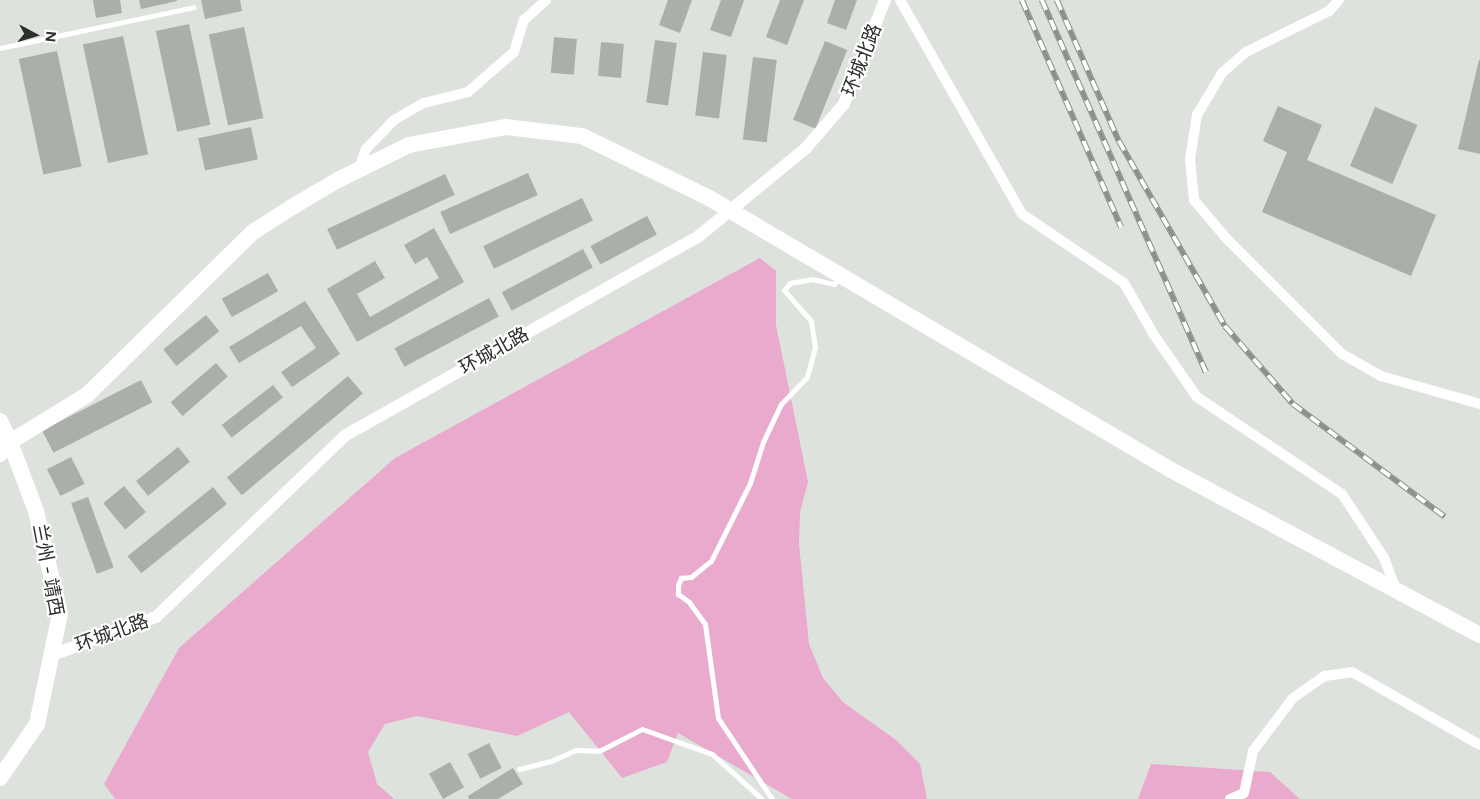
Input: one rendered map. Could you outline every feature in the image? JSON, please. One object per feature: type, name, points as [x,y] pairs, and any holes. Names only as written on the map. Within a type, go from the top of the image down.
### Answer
[{"type":"main road","points":[[3,447],[87,394],[253,232],[359,169],[418,143],[506,127],[541,129],[582,136],[708,198],[801,249],[1171,470],[1480,635]]},
{"type":"main road","name":"兰州 - 靖西","points":[[0,421],[3,447],[36,511],[60,614],[37,724],[0,778]]},
{"type":"street","points":[[359,169],[366,148],[394,120],[424,103],[468,92],[514,52],[524,20],[546,0]]},
{"type":"street","name":"环城北路","points":[[52,655],[156,617],[346,435],[699,236],[806,148],[844,104],[885,0]]},
{"type":"street","points":[[900,0],[1022,214],[1124,283],[1154,335],[1197,397],[1342,494],[1384,558],[1396,590]]},
{"type":"street","points":[[1340,0],[1329,11],[1246,52],[1222,73],[1197,115],[1190,159],[1194,200],[1227,239],[1342,354],[1381,376],[1480,404]]},
{"type":"street","points":[[1230,799],[1244,792],[1253,751],[1293,698],[1325,676],[1352,672],[1480,745]]},
{"type":"lane","points":[[0,48],[194,7]]},
{"type":"lane","points":[[772,799],[718,718],[704,624],[689,602],[678,594],[678,585],[681,578],[691,577],[711,560],[750,483],[763,442],[782,404],[807,377],[814,347],[810,321],[784,290],[790,283],[812,279],[834,284],[843,274]]},
{"type":"lane","points":[[519,769],[551,761],[576,750],[599,751],[642,729],[712,754],[762,799]]},
{"type":"shaded area","points":[[760,258],[776,271],[776,325],[808,482],[800,512],[799,544],[809,644],[823,678],[843,702],[896,740],[920,764],[927,799],[792,799],[678,733],[667,762],[622,778],[569,712],[517,736],[417,716],[385,724],[368,752],[377,784],[394,799],[115,799],[104,784],[179,648],[395,458]]},
{"type":"shaded area","points":[[1151,764],[1270,772],[1300,799],[1138,799]]},
{"type":"building","points":[[93,0],[120,0],[122,13],[96,18]]},
{"type":"building","points":[[139,0],[177,0],[177,1],[141,9]]},
{"type":"building","points":[[201,0],[240,0],[242,11],[205,19]]},
{"type":"building","points":[[668,0],[692,0],[680,33],[659,25]]},
{"type":"building","points":[[721,0],[744,0],[731,37],[710,30]]},
{"type":"building","points":[[780,0],[804,0],[787,45],[766,37]]},
{"type":"building","points":[[835,0],[857,0],[846,30],[827,23]]},
{"type":"building","points":[[189,24],[210,125],[177,132],[156,31]]},
{"type":"building","points":[[244,27],[263,118],[228,125],[209,34]]},
{"type":"building","points":[[123,36],[148,154],[108,163],[83,45]]},
{"type":"building","points":[[554,37],[577,39],[574,75],[551,73]]},
{"type":"building","points":[[655,40],[677,43],[668,105],[646,102]]},
{"type":"building","points":[[825,41],[847,50],[815,129],[793,120]]},
{"type":"building","points":[[601,42],[624,44],[621,78],[598,76]]},
{"type":"building","points":[[57,51],[82,166],[43,175],[19,59]]},
{"type":"building","points":[[703,52],[727,55],[719,118],[695,116]]},
{"type":"building","points":[[753,57],[777,60],[767,142],[743,139]]},
{"type":"building","points":[[1480,60],[1480,154],[1458,149]]},
{"type":"building","points":[[1278,106],[1322,125],[1307,160],[1436,215],[1411,276],[1262,212],[1287,152],[1263,141]]},
{"type":"building","points":[[1375,107],[1417,125],[1392,184],[1350,166]]},
{"type":"building","points":[[251,127],[258,159],[205,171],[198,138]]},
{"type":"building","points":[[528,173],[538,195],[450,234],[440,212]]},
{"type":"building","points":[[445,174],[455,195],[337,250],[327,229]]},
{"type":"building","points":[[582,198],[593,220],[494,269],[483,246]]},
{"type":"building","points":[[647,216],[657,235],[600,265],[590,246]]},
{"type":"building","points":[[434,228],[464,282],[357,342],[327,289],[375,261],[385,278],[357,294],[370,317],[439,278],[427,257],[415,264],[404,245]]},
{"type":"building","points":[[583,249],[593,268],[512,311],[502,292]]},
{"type":"building","points":[[268,273],[278,291],[232,317],[222,299]]},
{"type":"building","points":[[489,298],[499,317],[404,367],[395,348]]},
{"type":"building","points":[[305,301],[340,354],[292,387],[281,372],[316,348],[301,326],[239,363],[229,347]]},
{"type":"building","points":[[206,315],[219,331],[176,366],[163,350]]},
{"type":"building","points":[[216,363],[228,377],[183,416],[171,402]]},
{"type":"building","points":[[348,376],[363,394],[242,495],[227,478]]},
{"type":"building","points":[[141,380],[152,402],[53,453],[42,430]]},
{"type":"building","points":[[273,385],[283,398],[232,438],[222,425]]},
{"type":"building","points":[[178,447],[190,462],[148,496],[136,481]]},
{"type":"building","points":[[71,457],[85,484],[61,496],[47,469]]},
{"type":"building","points":[[124,486],[146,512],[125,529],[103,503]]},
{"type":"building","points":[[213,487],[227,504],[141,573],[128,556]]},
{"type":"building","points":[[88,497],[114,567],[97,574],[71,503]]},
{"type":"building","points":[[489,743],[502,768],[480,779],[468,754]]},
{"type":"building","points":[[450,762],[464,787],[443,799],[429,774]]},
{"type":"building","points":[[513,768],[523,784],[498,799],[469,799],[468,796]]},
{"type":"railway","points":[[1022,0],[1121,227]]},
{"type":"railway","points":[[1042,0],[1206,372]]},
{"type":"railway","points":[[1057,0],[1119,141],[1225,326],[1293,404],[1445,517]]}]
